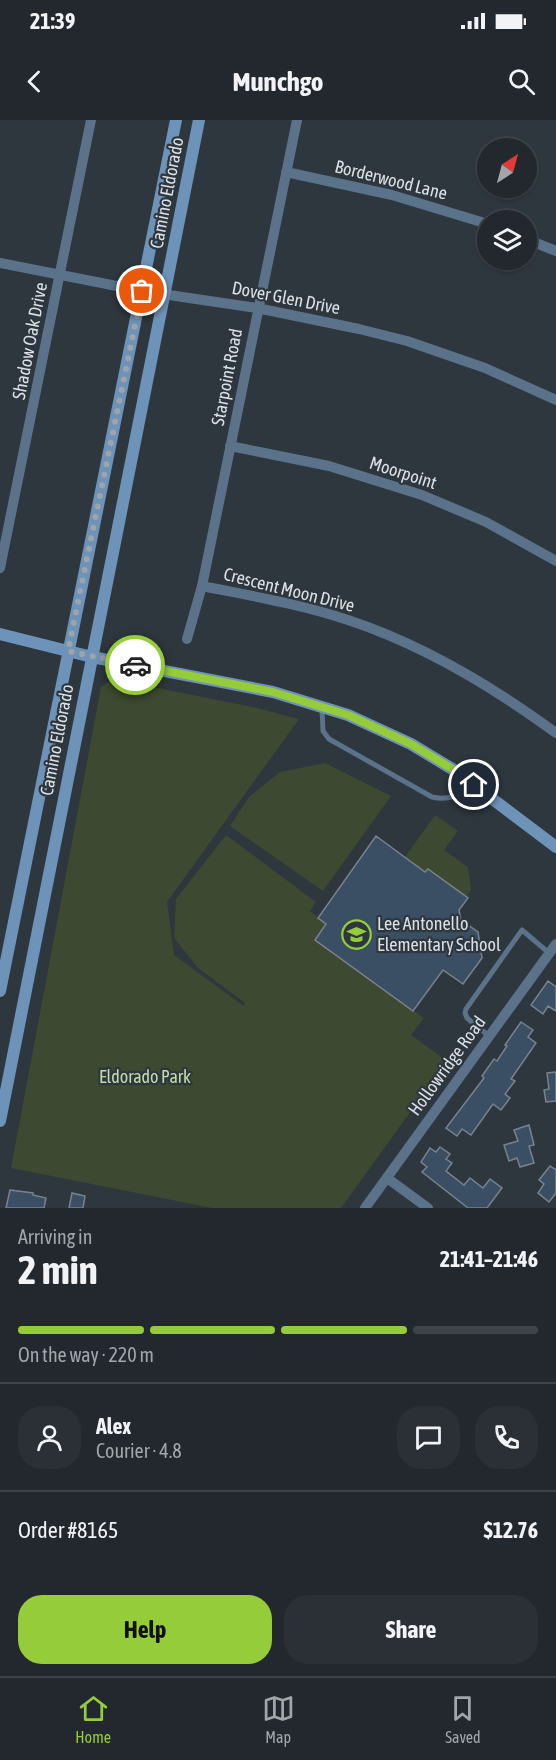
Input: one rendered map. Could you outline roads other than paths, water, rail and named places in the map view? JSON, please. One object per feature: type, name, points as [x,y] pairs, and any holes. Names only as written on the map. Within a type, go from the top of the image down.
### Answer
[{"type":"main road","name":"Camino Eldorado","points":[[0,991],[176,120]]},
{"type":"main road","name":"Camino Eldorado","points":[[0,1116],[199,120]]},
{"type":"main road","points":[[0,634],[92,657],[273,692],[348,715],[411,744],[454,770],[556,847]]},
{"type":"street","name":"Shadow Oak Drive","points":[[0,568],[91,120]]},
{"type":"street","name":"Starpoint Road","points":[[187,639],[202,586],[297,120]]},
{"type":"street","name":"Borderwood Lane","points":[[286,172],[392,195],[477,221]]},
{"type":"street","points":[[537,243],[556,251]]},
{"type":"street","name":"Dover Glen Drive","points":[[0,263],[142,291],[258,308],[359,329],[407,341],[484,368],[556,400]]},
{"type":"street","name":"Moorpoint","points":[[230,446],[328,466],[422,495],[486,522],[556,561]]},
{"type":"street","name":"Crescent Moon Drive","points":[[202,586],[294,604],[349,620],[413,645],[464,671],[556,733]]},
{"type":"street","name":"Hollowridge Road","points":[[365,1208],[489,1036],[554,952]]},
{"type":"street","points":[[387,1178],[428,1208]]},
{"type":"lane","points":[[322,707],[323,731],[329,739],[432,797],[451,798],[474,785]]},
{"type":"lane","points":[[489,1036],[467,1018],[466,1009],[522,930],[554,952]]},
{"type":"place","name":"Lee Antonello Elementary School","points":[[356,934]]},
{"type":"park label","name":"Eldorado Park","points":[[145,1077]]}]
